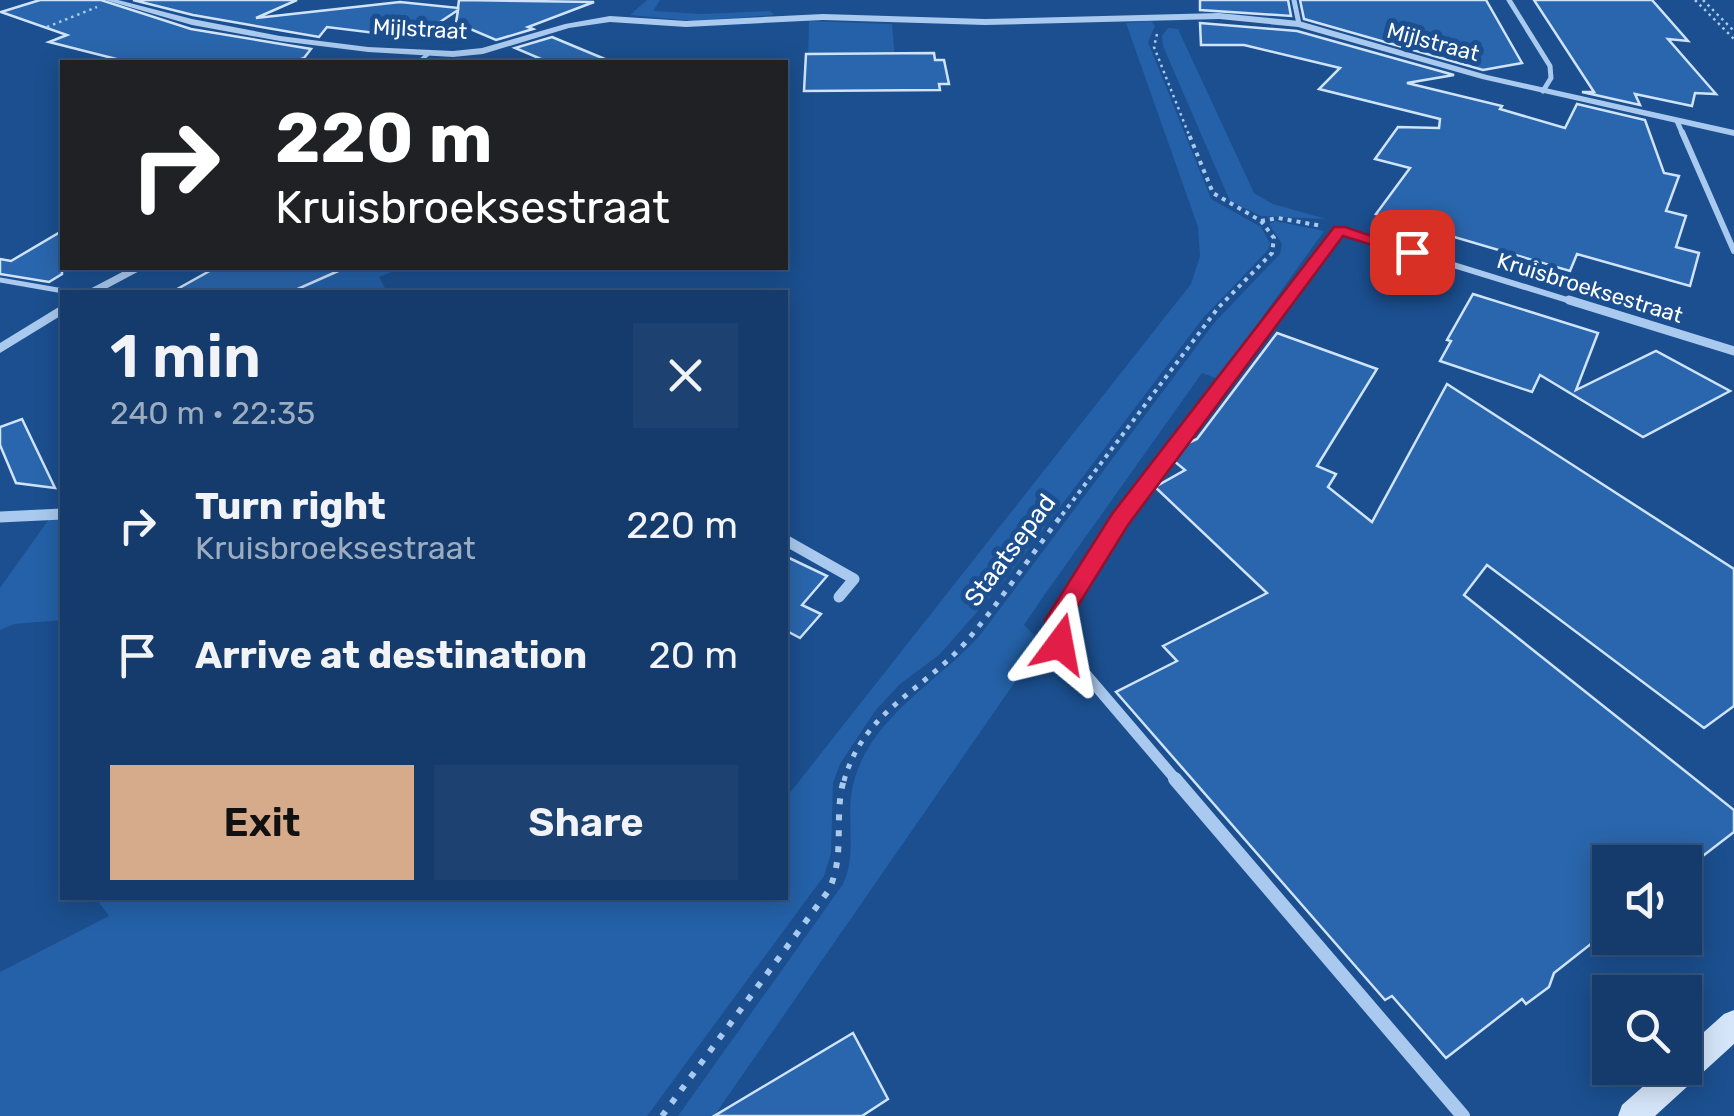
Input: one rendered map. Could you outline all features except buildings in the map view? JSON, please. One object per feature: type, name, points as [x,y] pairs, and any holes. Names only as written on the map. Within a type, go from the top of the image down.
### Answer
[{"type":"main road","points":[[1633,1116],[1734,1024]]},
{"type":"street","points":[[1294,0],[1298,24]]},
{"type":"street","points":[[1508,0],[1550,66],[1544,91]]},
{"type":"street","name":"Mijlstraat","points":[[112,1],[175,19],[243,32],[428,53],[483,51],[568,26],[610,19],[686,24],[823,17],[985,22],[1219,16],[1298,24],[1544,91],[1734,133]]},
{"type":"street","points":[[480,60],[483,51]]},
{"type":"street","points":[[1677,121],[1734,251]]},
{"type":"street","points":[[1340,230],[1120,519],[1057,620],[1060,644],[1463,1116]]},
{"type":"street","name":"Kruisbroeksestraat","points":[[1340,230],[1734,351]]},
{"type":"street","points":[[95,290],[135,270]]},
{"type":"street","points":[[0,348],[60,310]]},
{"type":"street","points":[[0,518],[60,514]]},
{"type":"street","points":[[788,542],[854,578],[838,597]]},
{"type":"lane","points":[[422,60],[428,53]]},
{"type":"lane","points":[[0,280],[60,290]]},
{"type":"path","points":[[1695,0],[1734,38]]},
{"type":"path","points":[[1703,0],[1734,31]]},
{"type":"path","points":[[48,27],[112,1]]},
{"type":"path","points":[[1152,16],[1161,27],[1154,47],[1213,193],[1262,221],[1292,220],[1340,230]]},
{"type":"path","name":"Staatsepad","points":[[662,1116],[829,890],[840,865],[838,802],[850,759],[888,707],[963,645],[1218,308],[1272,253],[1274,238],[1262,221]]},
{"type":"shaded area","points":[[647,0],[660,0],[653,11],[770,11],[774,15],[694,21],[630,15]]},
{"type":"shaded area","points":[[809,21],[892,24],[895,59],[808,60]]},
{"type":"shaded area","points":[[1151,21],[1155,26],[1148,42],[1211,199],[1261,227],[1270,243],[1268,250],[1203,318],[1001,585],[939,655],[900,684],[875,711],[840,764],[833,783],[831,853],[824,876],[647,1116],[0,1116],[0,972],[109,916],[97,900],[788,900],[788,795],[1191,284],[1200,256],[1198,227],[1126,23]]},
{"type":"shaded area","points":[[1168,28],[1178,29],[1254,193],[1273,204],[1326,219],[1261,216],[1230,201],[1163,46],[1162,36]]},
{"type":"shaded area","points":[[1275,221],[1324,231],[1218,379],[1202,373],[1045,594],[1024,625],[1042,643],[714,1116],[678,1116],[843,884],[850,860],[853,785],[874,739],[907,702],[981,634],[1215,322],[1280,254],[1282,244],[1269,224]]},
{"type":"shaded area","points":[[331,270],[397,270],[379,277],[386,290],[286,290]]},
{"type":"shaded area","points":[[60,518],[60,620],[14,624],[0,630],[0,588],[49,519]]},
{"type":"route","points":[[1060,644],[1057,620],[1120,519],[1340,230],[1412,252]]}]
